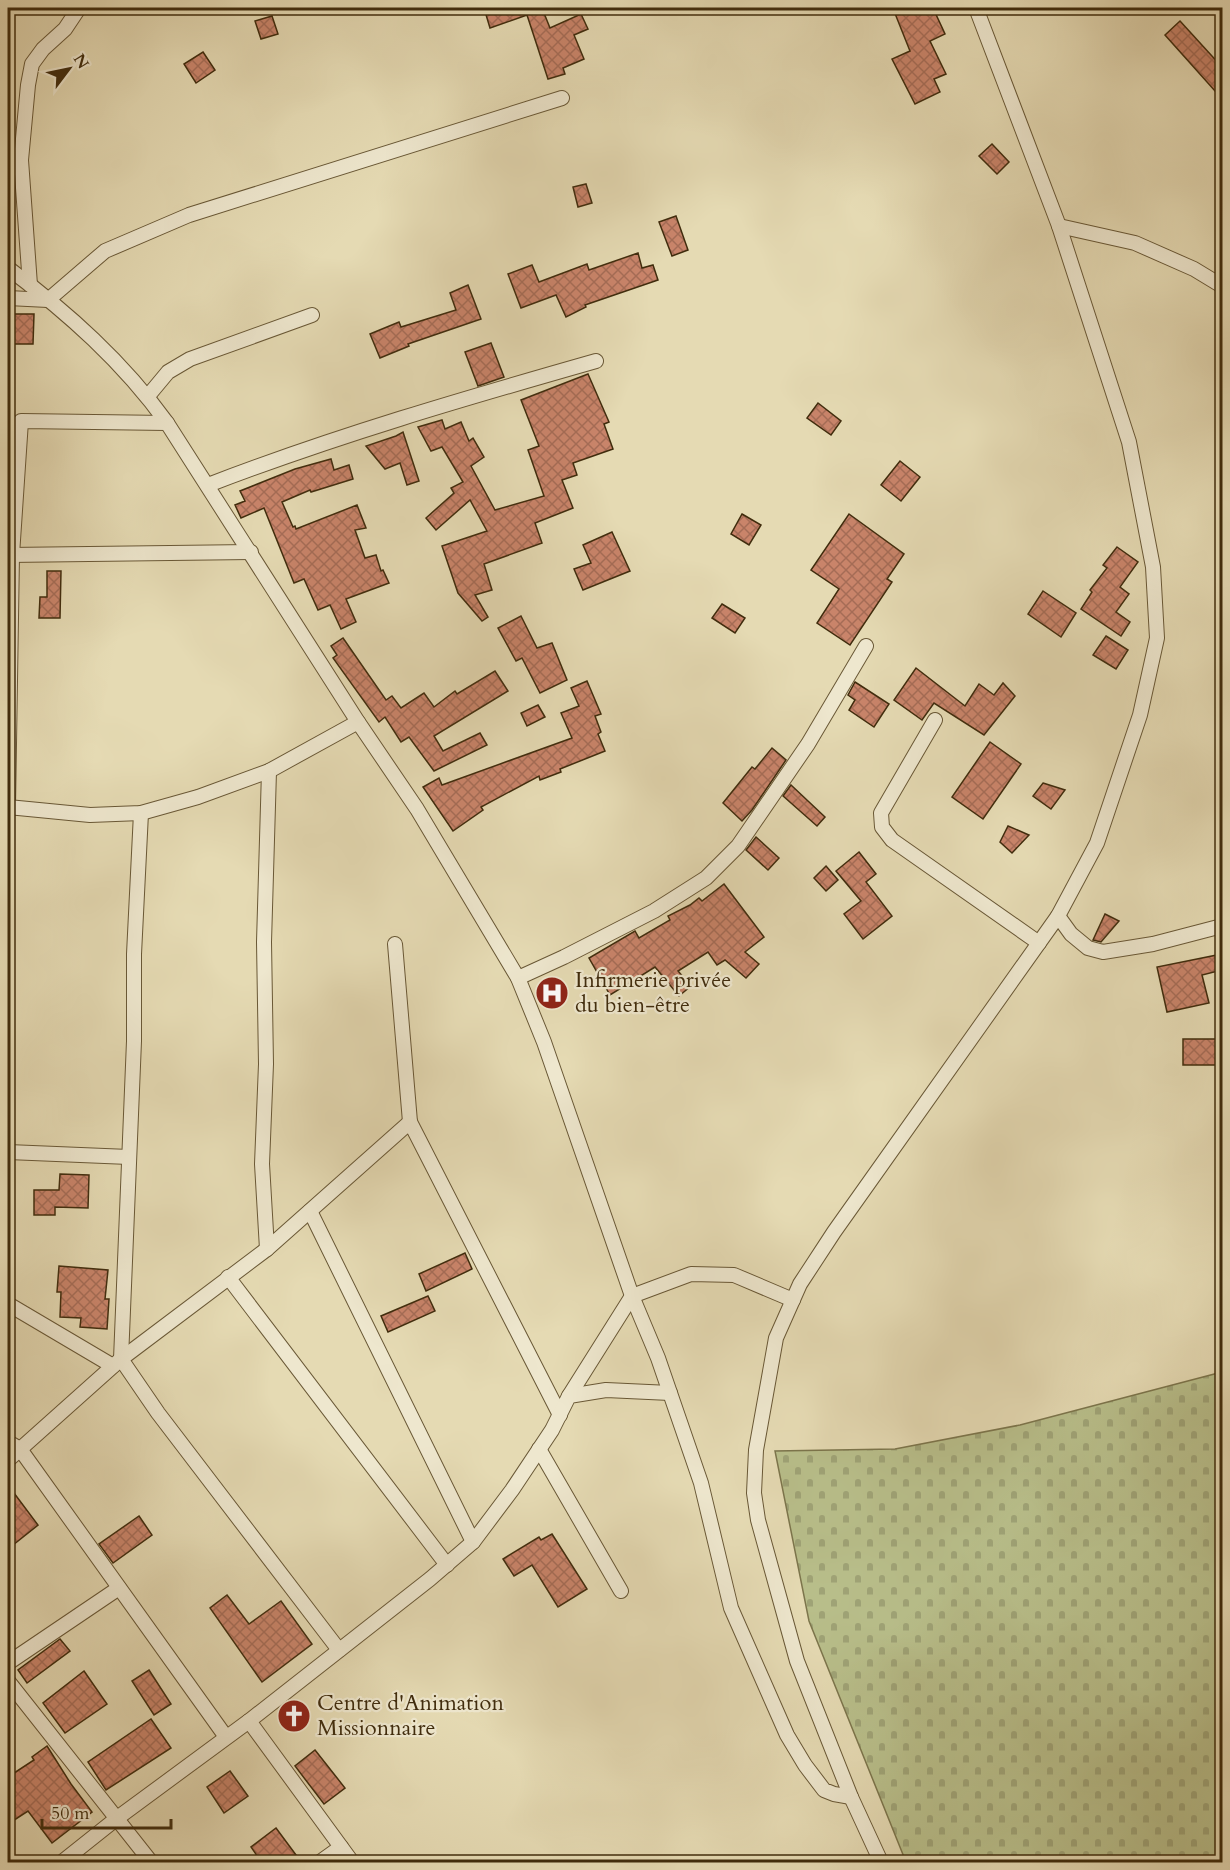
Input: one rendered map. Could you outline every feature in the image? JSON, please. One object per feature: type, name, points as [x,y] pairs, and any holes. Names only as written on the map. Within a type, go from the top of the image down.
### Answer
[{"type":"street","points":[[30,285],[21,160],[28,84],[32,64],[43,49],[65,29],[79,8]]},
{"type":"street","points":[[881,1863],[851,1797],[797,1661],[758,1520],[754,1493],[756,1450],[776,1338],[800,1284],[834,1232],[1058,916],[1101,832],[1140,715],[1157,638],[1152,567],[1130,442],[1059,226],[976,8]]},
{"type":"street","points":[[8,298],[48,300],[105,251],[189,215],[562,98]]},
{"type":"street","points":[[1059,226],[1135,243],[1194,269],[1222,286]]},
{"type":"street","points":[[8,268],[85,330],[148,396],[208,485],[358,722],[423,818],[518,978],[544,1042],[632,1296],[658,1358],[701,1483],[730,1608],[787,1735],[805,1765],[824,1790],[851,1797]]},
{"type":"street","points":[[148,396],[168,372],[190,359],[312,315]]},
{"type":"street","points":[[208,485],[274,459],[383,424],[596,361]]},
{"type":"street","points":[[167,423],[14,421],[10,555],[8,806],[90,815],[141,813],[198,797],[269,771],[358,722]]},
{"type":"street","points":[[10,555],[251,552]]},
{"type":"street","points":[[518,978],[654,911],[706,878],[738,846],[808,744],[866,646]]},
{"type":"street","points":[[936,720],[881,813],[882,827],[892,840],[1039,943]]},
{"type":"street","points":[[267,1249],[262,1164],[266,1064],[264,942],[269,771]]},
{"type":"street","points":[[117,1363],[129,1157],[134,1041],[134,954],[141,813]]},
{"type":"street","points":[[1058,916],[1071,934],[1088,948],[1103,952],[1153,944],[1222,926]]},
{"type":"street","points":[[395,944],[410,1122],[560,1414]]},
{"type":"street","points":[[8,1460],[14,1445],[267,1249],[410,1122]]},
{"type":"street","points":[[8,1152],[129,1157]]},
{"type":"street","points":[[310,1211],[473,1542]]},
{"type":"street","points":[[62,1863],[116,1819],[249,1721],[473,1542],[539,1449],[569,1396],[632,1296],[691,1274],[734,1275],[793,1300]]},
{"type":"street","points":[[228,1277],[447,1565]]},
{"type":"street","points":[[8,1304],[117,1363],[158,1413],[339,1650]]},
{"type":"street","points":[[569,1396],[606,1390],[670,1393]]},
{"type":"street","points":[[14,1445],[226,1737]]},
{"type":"street","points":[[539,1449],[621,1592]]},
{"type":"street","points":[[8,1663],[119,1588]]},
{"type":"street","points":[[8,1681],[151,1863]]},
{"type":"street","points":[[249,1721],[352,1863]]},
{"type":"street","points":[[320,1863],[341,1847]]},
{"type":"green space","points":[[1222,1372],[1222,1862],[906,1862],[809,1621],[775,1451],[895,1449],[1020,1425]]},
{"type":"building","points":[[484,8],[542,8],[550,28],[581,14],[588,29],[574,35],[584,59],[563,68],[565,74],[548,79],[527,15],[490,28]]},
{"type":"building","points":[[903,8],[933,8],[945,34],[930,41],[946,74],[934,79],[940,92],[915,104],[892,59],[910,51],[894,11]]},
{"type":"building","points":[[272,16],[278,34],[261,39],[255,21]]},
{"type":"building","points":[[1180,21],[1222,67],[1222,84],[1215,91],[1165,35]]},
{"type":"building","points":[[203,52],[215,70],[196,83],[184,64]]},
{"type":"building","points":[[992,144],[1009,162],[997,174],[979,156]]},
{"type":"building","points":[[586,184],[592,203],[578,207],[573,187]]},
{"type":"building","points":[[676,216],[688,250],[672,256],[659,222]]},
{"type":"building","points":[[638,253],[642,268],[653,265],[658,280],[585,305],[586,307],[566,317],[556,295],[521,308],[508,274],[532,265],[539,282],[587,264],[589,270]]},
{"type":"building","points":[[468,285],[481,319],[408,344],[409,346],[380,358],[370,334],[399,322],[401,327],[456,310],[450,293]]},
{"type":"building","points":[[12,314],[34,314],[33,344],[11,344]]},
{"type":"building","points":[[491,343],[504,377],[478,386],[465,352]]},
{"type":"building","points":[[588,374],[609,422],[604,424],[613,449],[573,463],[577,475],[562,480],[573,508],[535,523],[542,543],[484,564],[492,590],[475,595],[488,617],[482,621],[458,593],[442,546],[487,531],[470,500],[436,530],[426,518],[454,493],[451,488],[463,482],[442,447],[431,451],[418,427],[442,420],[445,429],[461,422],[469,441],[473,438],[484,457],[471,466],[495,510],[544,496],[528,450],[539,446],[521,400]]},
{"type":"building","points":[[818,403],[841,421],[831,435],[807,418]]},
{"type":"building","points":[[403,432],[419,481],[407,485],[400,463],[385,469],[366,446]]},
{"type":"building","points":[[331,459],[334,470],[349,465],[353,479],[311,492],[310,490],[282,502],[296,529],[357,505],[366,528],[355,530],[365,558],[376,555],[381,571],[383,570],[389,583],[346,599],[356,622],[341,629],[330,605],[318,610],[304,579],[294,583],[264,508],[241,518],[235,505],[245,501],[240,491],[295,469]]},
{"type":"building","points":[[900,461],[920,477],[901,501],[881,485]]},
{"type":"building","points":[[742,514],[761,525],[749,545],[731,534]]},
{"type":"building","points":[[849,514],[904,554],[887,579],[892,582],[850,645],[817,623],[839,589],[811,570]]},
{"type":"building","points":[[612,532],[630,571],[583,590],[574,569],[591,563],[583,545]]},
{"type":"building","points":[[1117,547],[1138,562],[1120,587],[1129,594],[1116,612],[1130,622],[1121,636],[1081,609],[1092,592],[1090,590],[1107,568],[1103,565]]},
{"type":"building","points":[[47,571],[61,571],[60,618],[39,618],[40,597],[47,597]]},
{"type":"building","points":[[1043,591],[1076,613],[1061,637],[1028,614]]},
{"type":"building","points":[[722,604],[745,618],[735,633],[712,618]]},
{"type":"building","points":[[521,616],[537,648],[552,643],[567,680],[540,693],[522,658],[516,661],[498,628]]},
{"type":"building","points":[[1106,636],[1128,650],[1116,669],[1093,655]]},
{"type":"building","points":[[343,638],[386,700],[392,696],[401,708],[424,693],[434,707],[455,691],[457,694],[495,671],[508,691],[434,736],[443,751],[480,733],[487,745],[434,771],[409,737],[401,742],[385,717],[379,722],[333,658],[337,655],[331,646]]},
{"type":"building","points":[[916,668],[965,706],[979,684],[994,695],[1003,683],[1015,696],[984,735],[934,703],[922,720],[894,700]]},
{"type":"building","points":[[587,681],[601,714],[595,716],[601,732],[598,734],[605,751],[560,769],[561,772],[540,780],[539,776],[481,807],[483,810],[453,831],[423,787],[439,778],[442,785],[572,738],[561,713],[579,706],[571,688]]},
{"type":"building","points":[[855,682],[889,704],[874,727],[849,710],[855,700],[848,695]]},
{"type":"building","points":[[538,705],[545,717],[527,726],[521,713]]},
{"type":"building","points":[[990,742],[1021,764],[983,819],[952,797]]},
{"type":"building","points":[[772,748],[786,760],[742,821],[723,803],[752,767],[755,769]]},
{"type":"building","points":[[1043,783],[1065,790],[1051,809],[1033,796]]},
{"type":"building","points":[[791,785],[825,817],[817,826],[783,796]]},
{"type":"building","points":[[1008,826],[1029,835],[1012,853],[1000,842]]},
{"type":"building","points":[[756,837],[779,858],[768,870],[746,850]]},
{"type":"building","points":[[859,852],[876,874],[866,882],[892,916],[863,939],[844,914],[861,901],[836,871]]},
{"type":"building","points":[[826,866],[838,880],[826,891],[814,878]]},
{"type":"building","points":[[724,884],[764,937],[745,952],[759,964],[746,978],[725,960],[717,965],[708,952],[678,971],[691,986],[679,996],[655,967],[610,995],[589,958],[635,931],[639,938],[670,920],[668,916],[699,898],[702,901]]},
{"type":"building","points":[[1105,914],[1119,921],[1101,942],[1093,940]]},
{"type":"building","points":[[1222,954],[1222,970],[1202,975],[1209,1003],[1167,1012],[1157,967]]},
{"type":"building","points":[[1183,1039],[1222,1039],[1222,1065],[1183,1065]]},
{"type":"building","points":[[60,1174],[89,1175],[88,1208],[55,1207],[55,1215],[34,1215],[34,1190],[59,1190]]},
{"type":"building","points":[[465,1253],[472,1269],[426,1291],[419,1274]]},
{"type":"building","points":[[59,1266],[108,1270],[105,1299],[109,1299],[107,1329],[80,1327],[81,1318],[60,1317],[61,1292],[57,1292]]},
{"type":"building","points":[[428,1296],[435,1311],[388,1332],[381,1316]]},
{"type":"building","points":[[8,1485],[38,1525],[8,1549]]},
{"type":"building","points":[[139,1516],[152,1535],[113,1563],[99,1544]]},
{"type":"building","points":[[552,1534],[587,1589],[558,1607],[532,1565],[514,1576],[503,1559],[539,1537],[541,1540]]},
{"type":"building","points":[[227,1595],[249,1624],[281,1601],[312,1644],[262,1682],[210,1608]]},
{"type":"building","points":[[60,1639],[70,1651],[27,1683],[18,1670]]},
{"type":"building","points":[[149,1670],[171,1704],[154,1715],[132,1681]]},
{"type":"building","points":[[84,1671],[107,1704],[65,1733],[43,1703]]},
{"type":"building","points":[[151,1719],[171,1748],[106,1790],[88,1762]]},
{"type":"building","points":[[47,1746],[92,1812],[52,1843],[28,1811],[8,1824],[8,1777],[34,1760],[32,1757]]},
{"type":"building","points":[[315,1750],[345,1788],[324,1804],[295,1766]]},
{"type":"building","points":[[230,1771],[248,1796],[224,1813],[207,1787]]},
{"type":"building","points":[[276,1828],[302,1863],[262,1863],[251,1847]]},
{"type":"place","name":"Infirmerie privée du bien-être","points":[[552,993]]},
{"type":"place","name":"Centre d'Animation Missionnaire","points":[[294,1716]]}]
